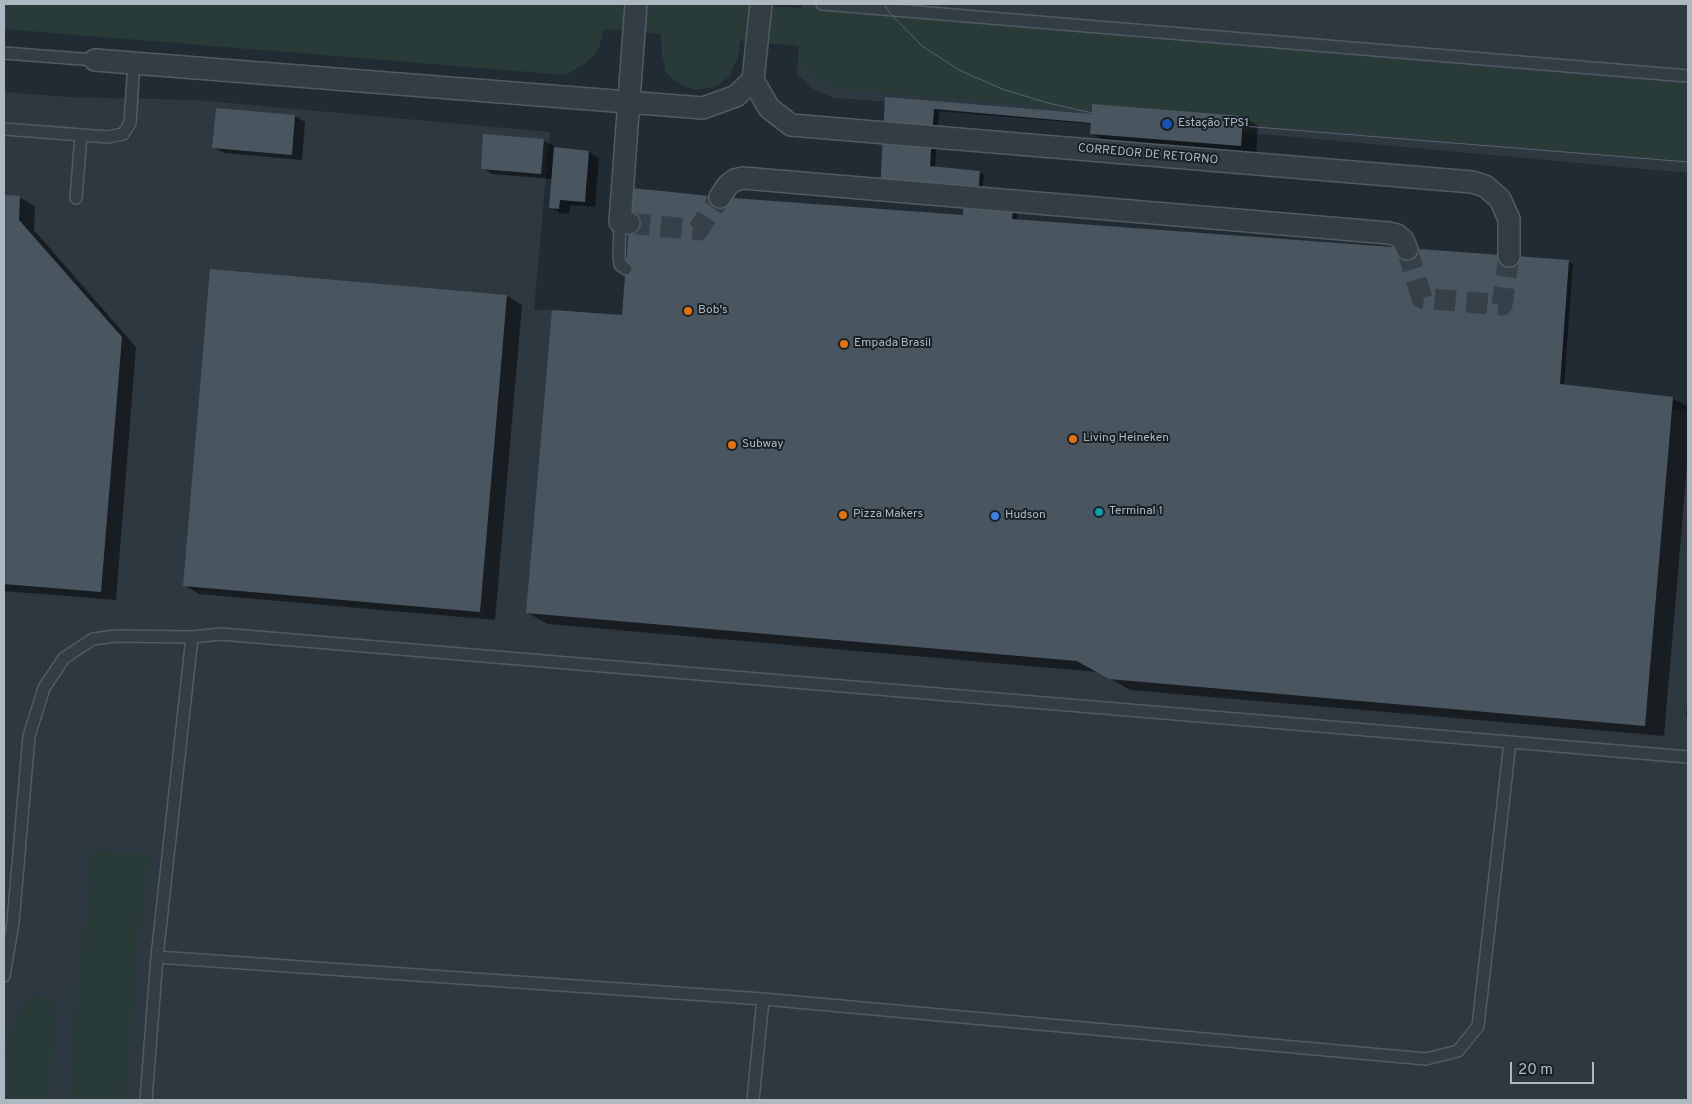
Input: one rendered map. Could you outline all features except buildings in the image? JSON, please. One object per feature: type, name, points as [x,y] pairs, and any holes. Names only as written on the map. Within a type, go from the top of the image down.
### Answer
[{"type":"street","points":[[624,222],[628,102],[636,4]]},
{"type":"street","points":[[96,60],[703,108],[736,96],[754,70],[761,4]]},
{"type":"street","name":"CORREDOR DE RETORNO","points":[[754,70],[769,108],[791,125],[1472,182],[1485,186],[1500,199],[1509,219],[1509,256]]},
{"type":"street","points":[[720,198],[728,184],[743,178],[1389,233],[1397,235],[1403,240],[1407,249]]},
{"type":"lane","points":[[822,4],[1688,76]]},
{"type":"lane","points":[[4,53],[96,60]]},
{"type":"lane","points":[[4,129],[108,137],[123,134],[130,123],[134,63]]},
{"type":"lane","points":[[76,198],[81,135]]},
{"type":"lane","points":[[624,222],[619,256],[620,265],[626,269]]},
{"type":"lane","points":[[4,976],[14,923],[29,736],[44,688],[64,658],[93,639],[116,636],[192,637],[221,634],[1688,757]]},
{"type":"lane","points":[[146,1100],[157,957],[192,637]]},
{"type":"lane","points":[[157,957],[763,999],[1426,1059],[1458,1051],[1478,1026],[1510,742]]},
{"type":"lane","points":[[753,1100],[763,999]]},
{"type":"shaded area","points":[[802,4],[1688,4],[1688,173],[975,108],[834,98],[813,89],[796,73]]},
{"type":"shaded area","points":[[4,92],[69,97],[196,100],[550,132],[534,310],[1560,384],[1673,397],[1672,410],[1688,411],[1688,1100],[4,1100]]},
{"type":"green space","points":[[4,4],[749,4],[1688,85],[1688,161],[842,89],[812,76],[798,62],[799,46],[740,41],[738,58],[729,77],[715,87],[695,90],[678,83],[666,73],[662,54],[661,34],[604,29],[599,48],[594,55],[586,63],[566,75],[4,29]]},
{"type":"green space","points":[[92,851],[149,854],[135,967],[125,1100],[68,1100]]},
{"type":"green space","points":[[38,993],[56,1006],[48,1100],[4,1100],[4,1053],[20,1009]]},
{"type":"tunnel","points":[[629,223],[698,230],[720,197]]},
{"type":"tunnel","points":[[1407,249],[1422,298],[1502,305],[1509,256]]},
{"type":"tram line","points":[[884,4],[890,13],[922,46],[959,70],[1002,89],[1048,103],[1092,113]]},
{"type":"tram line","points":[[1243,126],[1688,162]]},
{"type":"place","name":"Estação TPS1","points":[[1167,124]]},
{"type":"place","name":"Bob's","points":[[688,311]]},
{"type":"place","name":"Empada Brasil","points":[[844,344]]},
{"type":"place","name":"Living Heineken","points":[[1073,439]]},
{"type":"place","name":"Subway","points":[[732,445]]},
{"type":"place","name":"Terminal 1","points":[[1099,512]]},
{"type":"place","name":"Pizza Makers","points":[[843,515]]},
{"type":"place","name":"Hudson","points":[[995,516]]}]
